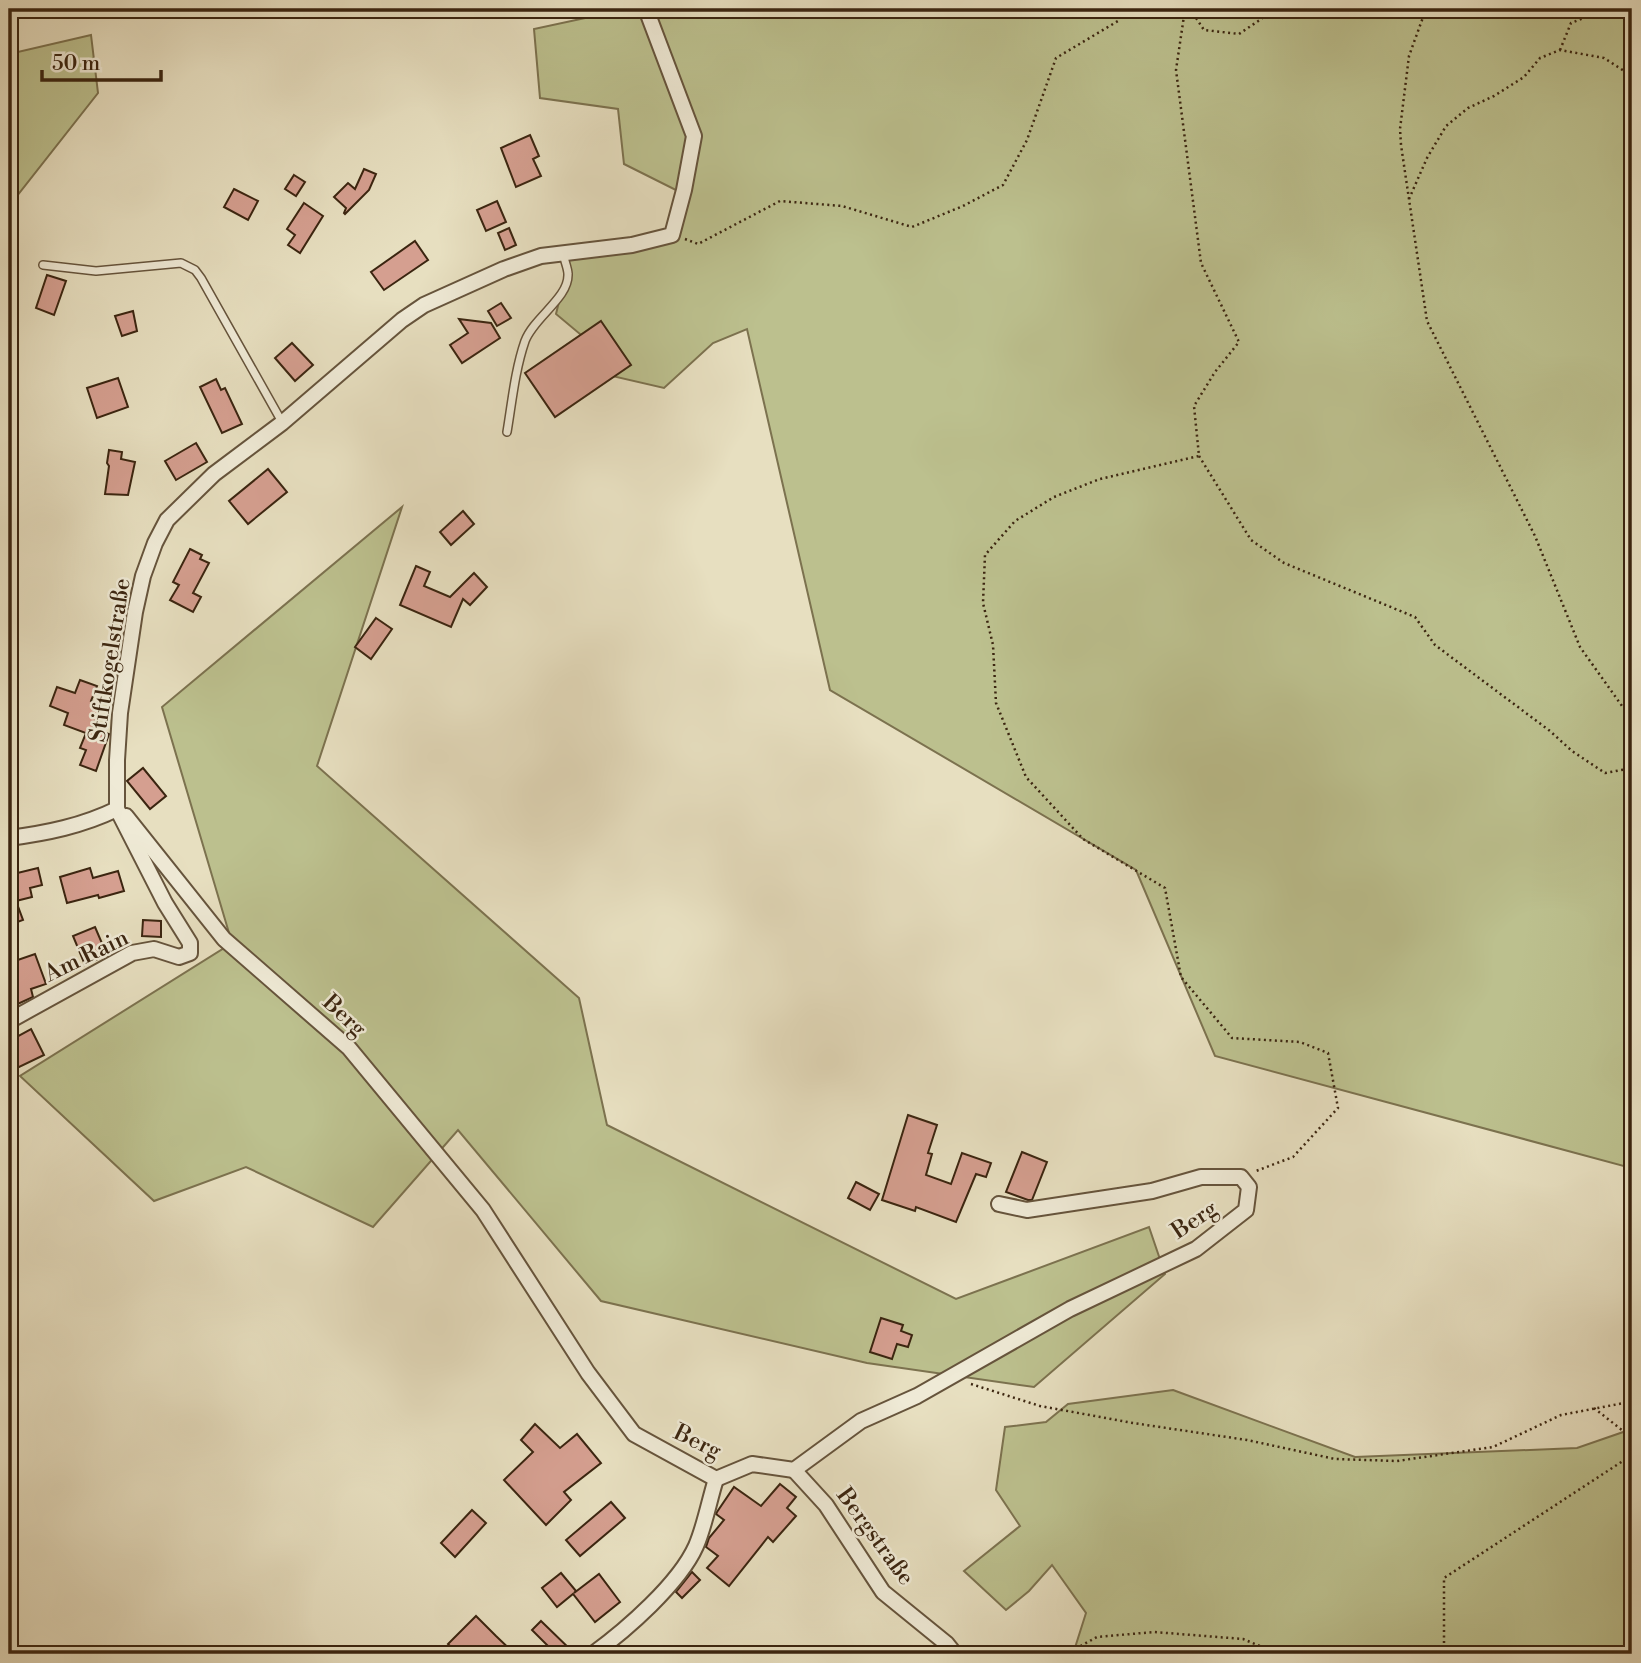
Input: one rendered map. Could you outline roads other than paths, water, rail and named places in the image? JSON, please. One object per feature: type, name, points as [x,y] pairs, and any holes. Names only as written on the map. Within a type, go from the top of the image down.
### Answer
[{"type":"street","name":"Stiftkogelstraße","points":[[117,808],[120,713],[135,612],[143,576],[155,543],[167,520],[182,504],[214,474],[282,423],[401,320],[424,305],[504,269],[541,256],[632,245],[672,235],[694,136],[646,9]]},
{"type":"street","points":[[9,838],[73,826],[117,808]]},
{"type":"street","name":"Am Rain","points":[[9,1021],[132,953],[154,949],[179,957],[190,953],[190,943],[165,903],[117,808]]},
{"type":"street","name":"Berg","points":[[117,808],[129,818],[224,939],[349,1048],[483,1210],[588,1373],[634,1434],[716,1479],[752,1464],[794,1470],[861,1421],[918,1396],[1070,1310],[1196,1249],[1246,1210],[1249,1188],[1241,1177],[1201,1177],[1152,1191],[1027,1210],[999,1204]]},
{"type":"street","name":"Bergstraße","points":[[794,1470],[826,1505],[883,1592],[947,1644],[955,1654]]},
{"type":"street","points":[[593,1654],[631,1623],[677,1575],[695,1546],[716,1479]]},
{"type":"lane","points":[[507,432],[520,355],[526,338],[534,323],[561,296],[566,286],[568,274],[562,253]]},
{"type":"lane","points":[[43,265],[96,271],[180,263],[188,265],[201,278],[282,423]]}]
